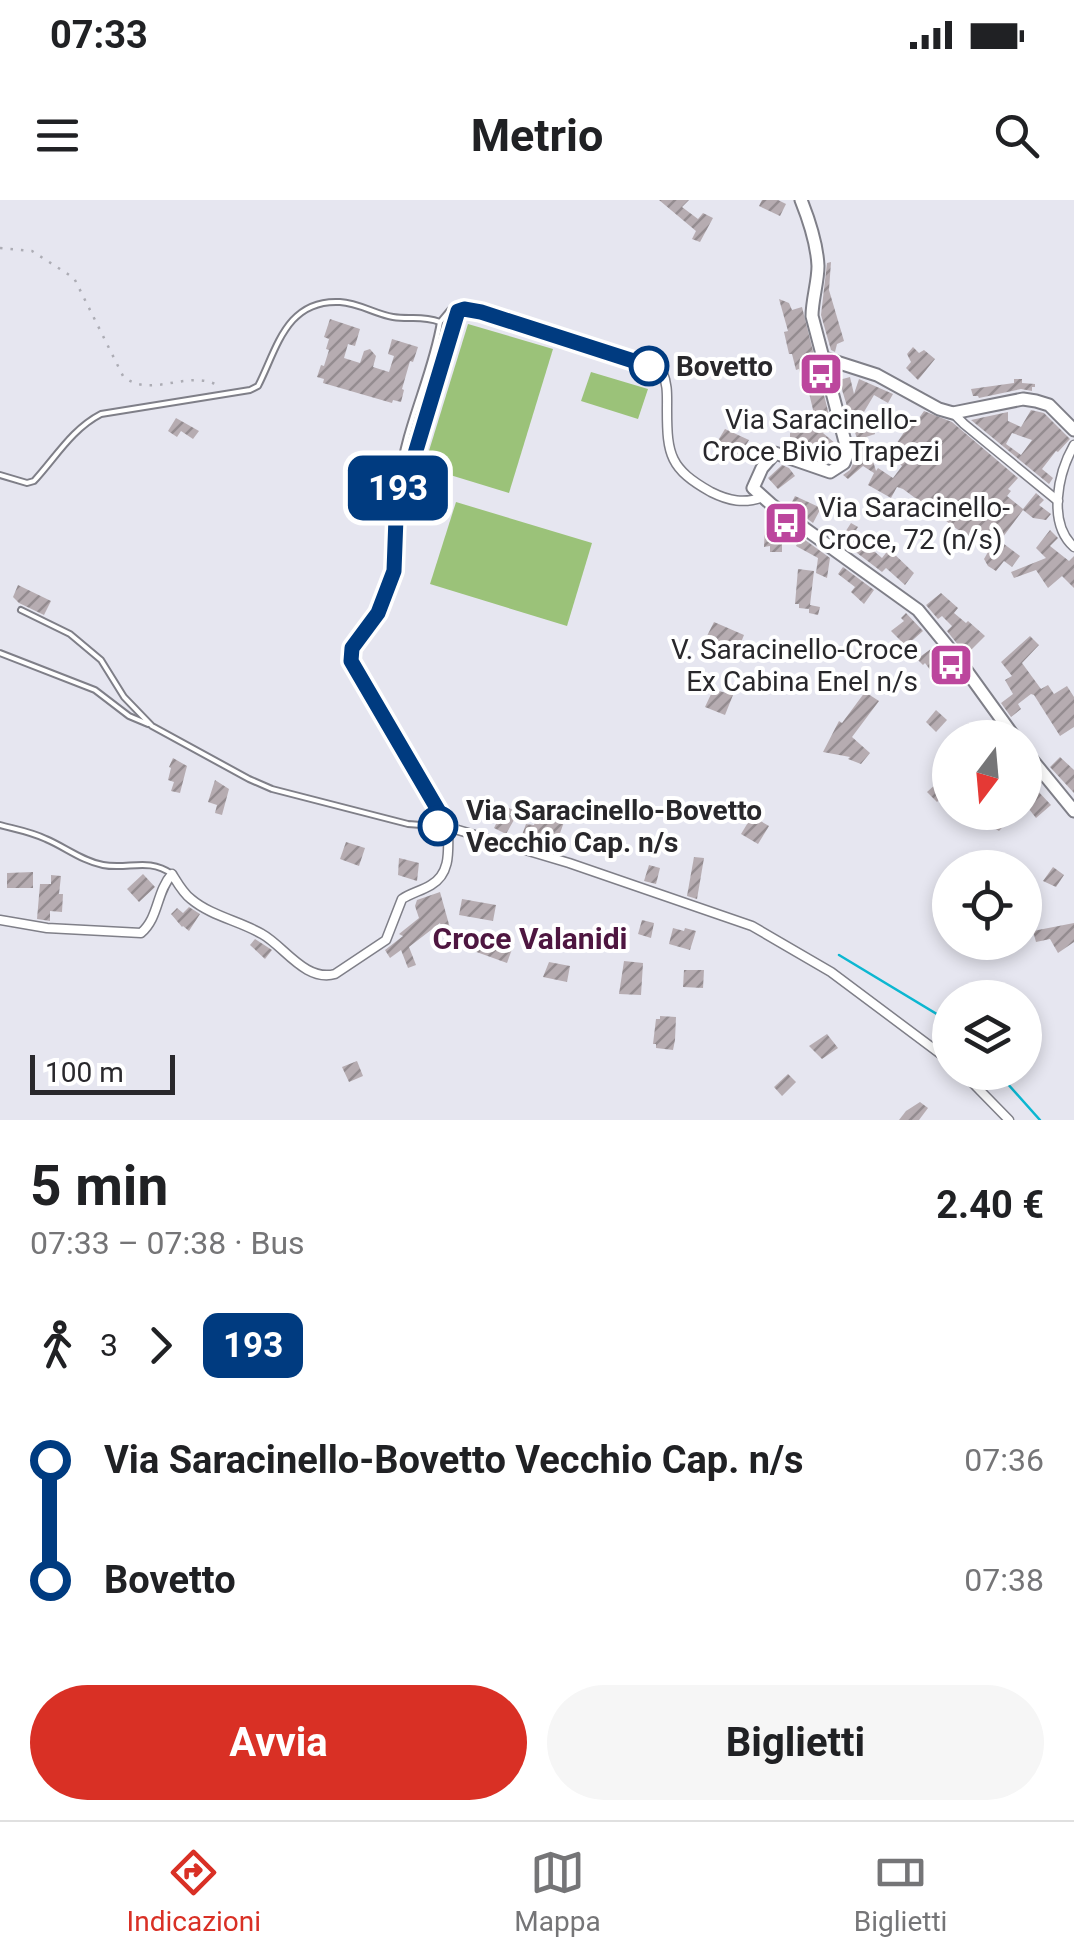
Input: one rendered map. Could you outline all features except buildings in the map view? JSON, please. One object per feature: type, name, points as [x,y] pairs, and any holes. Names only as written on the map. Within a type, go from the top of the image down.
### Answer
[{"type":"street","points":[[801,200],[812,230],[818,268],[812,316],[848,453],[844,463],[830,472],[776,453],[762,468],[753,488],[918,610],[1003,720]]},
{"type":"street","points":[[0,920],[48,928],[141,933],[153,919],[162,888],[172,874],[191,900],[260,932],[287,956],[327,976],[386,940],[402,900],[442,877],[448,862],[448,827],[351,661],[352,648],[378,613],[394,571],[397,491],[414,457],[458,311],[481,312],[662,371],[672,459],[689,480],[720,496],[746,503],[763,498]]},
{"type":"street","points":[[824,358],[877,376],[953,413],[1022,399],[1036,401],[1049,405],[1074,430]]},
{"type":"street","points":[[953,413],[1058,501]]},
{"type":"street","points":[[1074,445],[1064,462],[1058,501],[1064,538],[1074,547]]},
{"type":"street","points":[[1042,772],[1074,812]]},
{"type":"street","points":[[448,827],[570,863],[752,926],[831,972],[932,1048]]},
{"type":"street","points":[[980,1090],[1010,1120]]},
{"type":"lane","points":[[0,475],[27,483],[34,481],[71,436],[102,414],[258,386],[289,323],[302,312],[323,304],[340,302],[393,317],[423,316],[440,322]]},
{"type":"lane","points":[[397,491],[401,453],[440,322],[450,310],[458,311]]},
{"type":"lane","points":[[21,610],[70,634],[101,660],[124,697],[152,726]]},
{"type":"lane","points":[[0,653],[95,690],[129,716],[272,789],[408,824],[448,827]]},
{"type":"lane","points":[[0,825],[45,838],[92,862],[107,866],[147,865],[172,874]]},
{"type":"path","points":[[0,248],[32,252],[74,278],[123,376],[131,383],[145,386],[205,380],[227,393]]},
{"type":"green space","points":[[468,324],[553,349],[509,493],[424,467]]},
{"type":"green space","points":[[591,372],[648,389],[638,419],[581,401]]},
{"type":"green space","points":[[456,502],[592,543],[567,626],[430,584]]},
{"type":"waterway","points":[[839,955],[932,1011]]},
{"type":"waterway","points":[[1013,1090],[1040,1120]]},
{"type":"bus line","name":"193","points":[[438,826],[448,827],[351,661],[352,648],[378,613],[394,571],[397,491],[414,457],[458,311],[481,312],[649,366]]},
{"type":"place","name":"Bovetto","points":[[649,366]]},
{"type":"place","name":"Via Saracinello- Croce Bivio Trapezi","points":[[821,374]]},
{"type":"place","name":"Via Saracinello- Croce, 72 (n/s)","points":[[786,523]]},
{"type":"place","name":"V. Saracinello-Croce Ex Cabina Enel n/s","points":[[951,665]]},
{"type":"place","name":"Via Saracinello-Bovetto Vecchio Cap. n/s","points":[[438,826]]},
{"type":"district","name":"Croce Valanidi","points":[[530,939]]}]
